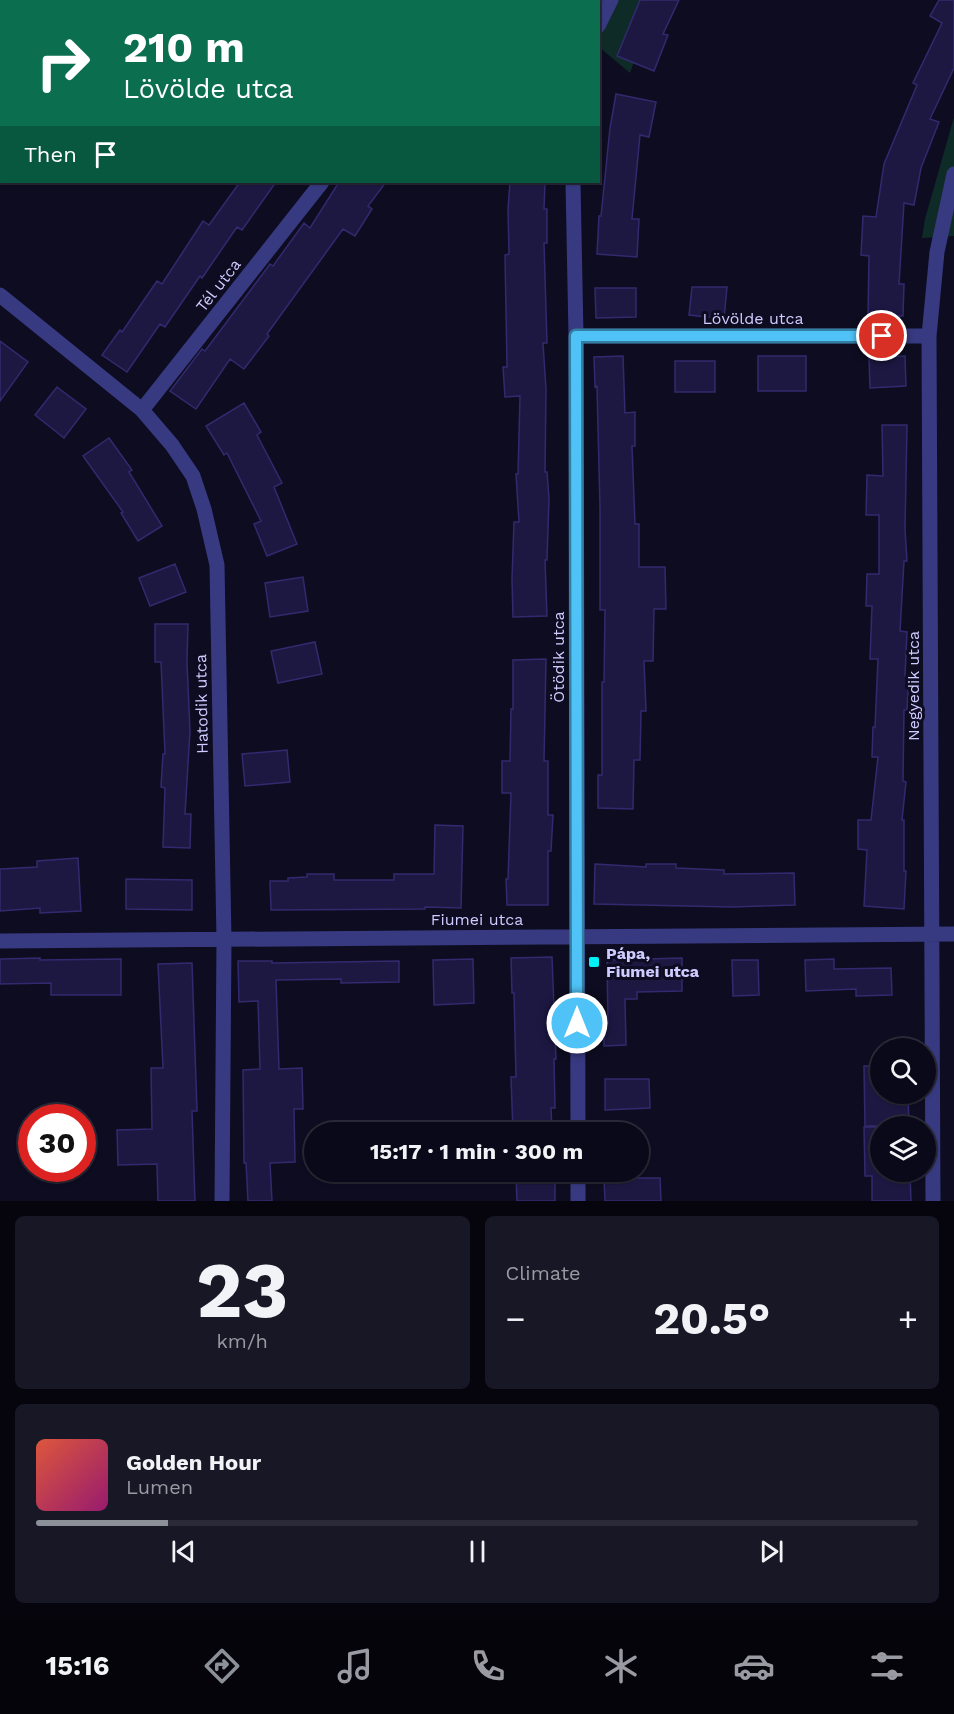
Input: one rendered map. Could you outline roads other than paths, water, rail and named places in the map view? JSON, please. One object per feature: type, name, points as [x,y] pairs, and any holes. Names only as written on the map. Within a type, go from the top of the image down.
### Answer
[{"type":"street","points":[[600,22],[610,0]]},
{"type":"street","name":"Negyedik utca","points":[[933,1201],[929,336],[938,252],[954,174]]},
{"type":"street","name":"Tél utca","points":[[142,410],[321,183]]},
{"type":"street","name":"Ötödik utca","points":[[573,183],[576,336],[578,1122]]},
{"type":"street","name":"Hatodik utca","points":[[0,295],[142,410],[172,445],[193,476],[204,509],[217,565],[224,939],[222,1201]]},
{"type":"street","name":"Lövölde utca","points":[[576,336],[929,336]]},
{"type":"street","name":"Fiumei utca","points":[[0,941],[954,934]]},
{"type":"street","points":[[578,1182],[578,1201]]},
{"type":"place","name":"Pápa, Fiumei utca","points":[[594,962]]}]
